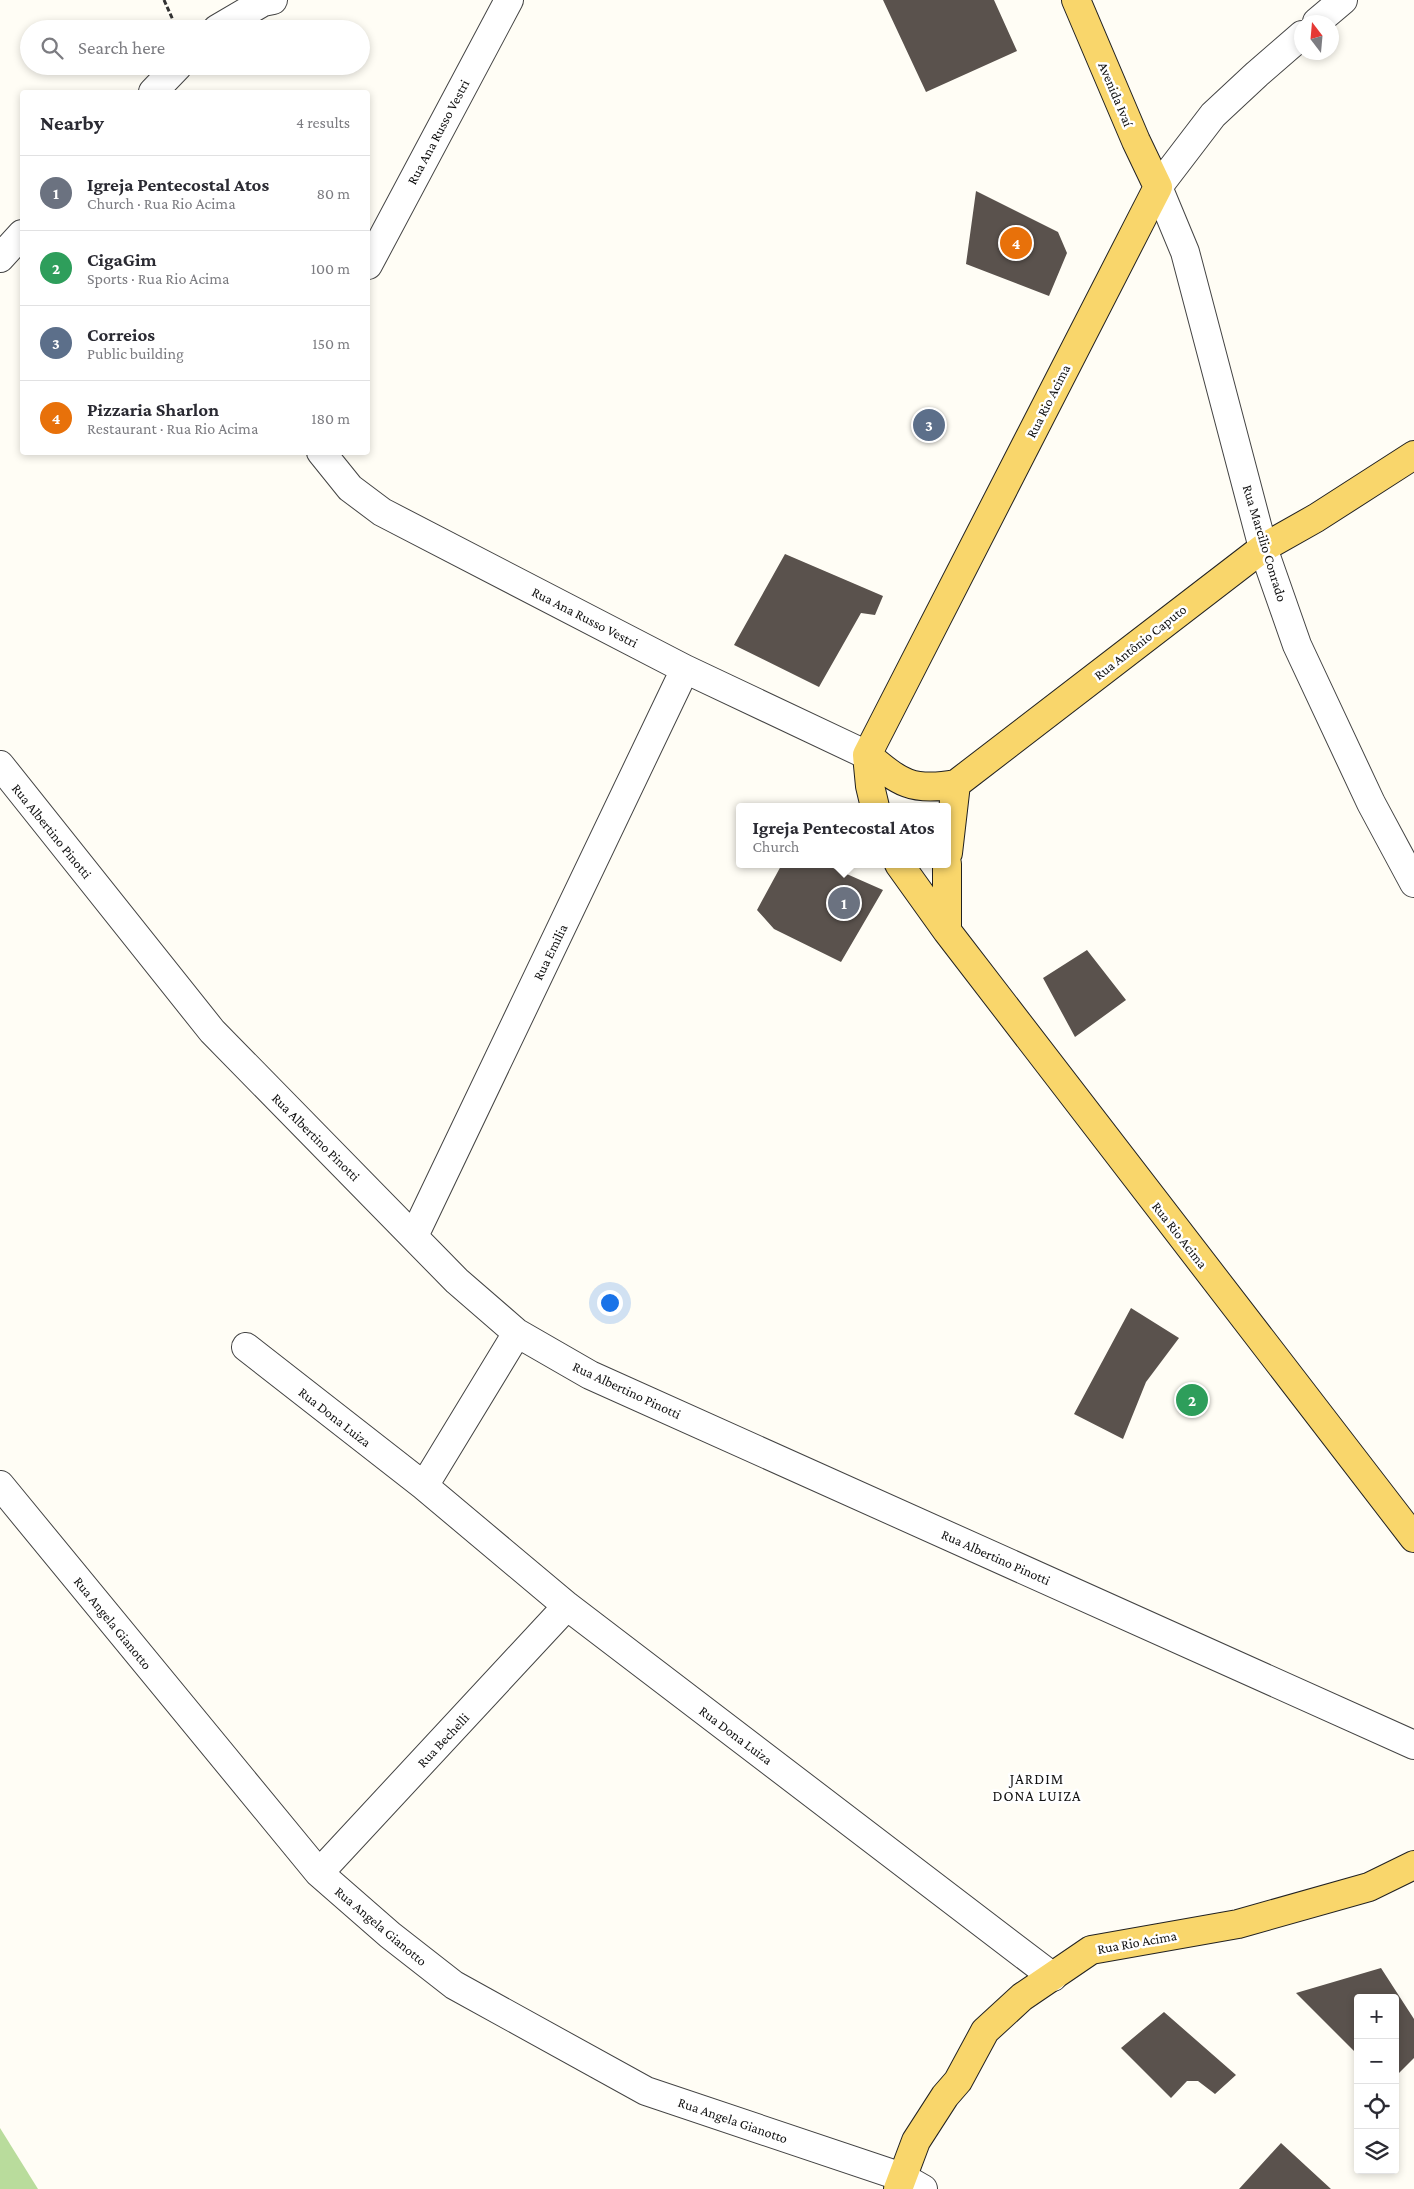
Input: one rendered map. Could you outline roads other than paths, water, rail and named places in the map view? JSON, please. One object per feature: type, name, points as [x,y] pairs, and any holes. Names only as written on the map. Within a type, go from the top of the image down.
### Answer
[{"type":"main road","name":"Avenida Ivaí","points":[[1076,0],[1136,141],[1158,187]]},
{"type":"main road","name":"Rua Rio Acima","points":[[867,755],[1158,187]]},
{"type":"main road","name":"Rua Antônio Caputo","points":[[867,755],[889,774],[908,784],[930,788],[956,784],[1264,548],[1414,455]]},
{"type":"main road","points":[[867,755],[873,803]]},
{"type":"main road","points":[[951,827],[956,784]]},
{"type":"main road","name":"Rua Rio Acima","points":[[902,868],[947,931],[1414,1538]]},
{"type":"main road","points":[[947,868],[947,931]]},
{"type":"main road","name":"Rua Rio Acima","points":[[908,2185],[916,2141],[945,2096],[958,2081],[985,2031],[1022,1997],[1091,1950],[1238,1924],[1369,1887],[1414,1865]]},
{"type":"street","name":"Rua Ana Russo Vestri","points":[[370,261],[509,0]]},
{"type":"street","points":[[1325,15],[1343,0]]},
{"type":"street","points":[[233,20],[266,1]]},
{"type":"street","name":"Rua Rio Acima","points":[[1158,187],[1213,115],[1256,74],[1294,43]]},
{"type":"street","points":[[156,90],[170,75]]},
{"type":"street","name":"Rua Marcilio Conrado","points":[[1158,187],[1185,252],[1264,548],[1297,645],[1371,803],[1414,883]]},
{"type":"street","points":[[0,258],[20,236]]},
{"type":"street","name":"Rua Ana Russo Vestri","points":[[323,455],[350,488],[382,512],[685,669],[867,755]]},
{"type":"street","name":"Rua Emilia","points":[[414,1236],[685,669]]},
{"type":"street","name":"Rua Albertino Pinotti","points":[[0,765],[212,1031],[457,1281],[516,1333],[590,1375],[1414,1745]]},
{"type":"street","points":[[424,1486],[516,1333]]},
{"type":"street","name":"Rua Dona Luiza","points":[[246,1347],[424,1486],[567,1606],[1053,1977]]},
{"type":"street","name":"Rua Angela Gianotto","points":[[0,1486],[319,1873],[390,1936],[454,1985],[646,2091],[908,2185]]},
{"type":"street","name":"Rua Bechelli","points":[[319,1873],[567,1606]]},
{"type":"place","name":"Pizzaria Sharlon","points":[[1016,243]]},
{"type":"place","name":"Correios","points":[[929,425]]},
{"type":"place","name":"Igreja Pentecostal Atos","points":[[844,903]]},
{"type":"place","name":"CigaGim","points":[[1192,1400]]},
{"type":"district","name":"JARDIM DONA LUIZA","points":[[1037,1788]]}]
